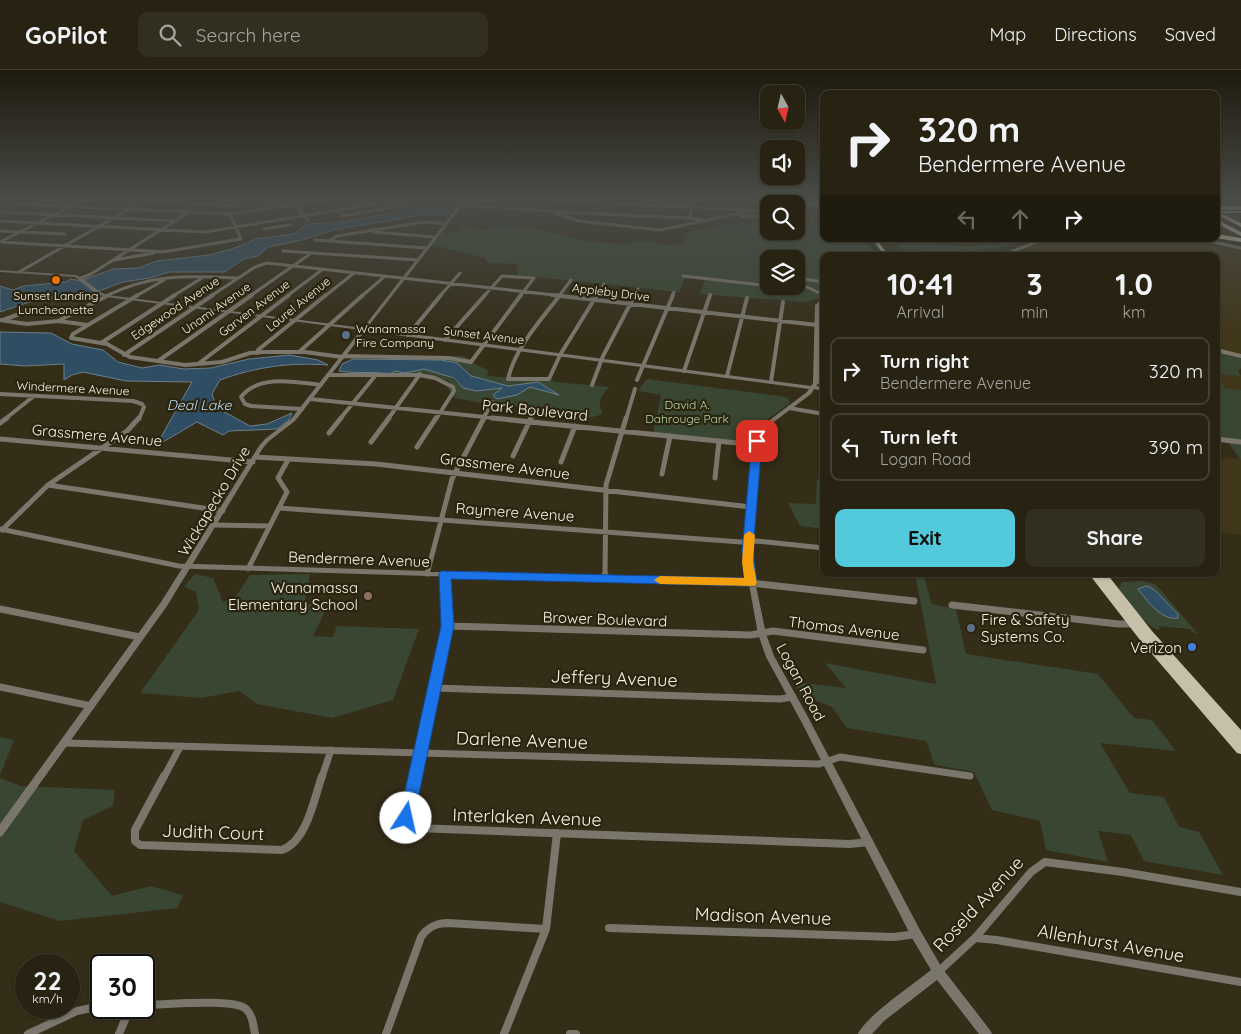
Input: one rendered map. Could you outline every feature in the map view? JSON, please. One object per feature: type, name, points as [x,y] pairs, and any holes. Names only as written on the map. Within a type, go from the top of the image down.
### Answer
[{"type":"main road","points":[[1096,577],[1133,624],[1241,749]]},
{"type":"main road","points":[[1104,577],[1149,634],[1237,728],[1241,738]]},
{"type":"street","points":[[49,245],[165,252]]},
{"type":"street","points":[[0,271],[70,275],[82,279],[138,245]]},
{"type":"street","points":[[114,260],[206,245]]},
{"type":"street","points":[[385,245],[427,248]]},
{"type":"street","name":"Wickapecko Drive","points":[[0,832],[188,567],[267,440],[289,424],[302,409],[429,245]]},
{"type":"street","points":[[1011,252],[1029,245]]},
{"type":"street","points":[[1227,245],[1241,248]]},
{"type":"street","points":[[19,272],[65,246]]},
{"type":"street","points":[[283,251],[418,260]]},
{"type":"street","name":"Unami Avenue","points":[[158,361],[310,254]]},
{"type":"street","name":"Appleby Drive","points":[[263,263],[781,321],[820,329]]},
{"type":"street","name":"Edgewood Avenue","points":[[124,355],[263,263]]},
{"type":"street","name":"Garven Avenue","points":[[198,364],[323,269]]},
{"type":"street","name":"Laurel Avenue","points":[[257,353],[354,273]]},
{"type":"street","points":[[408,335],[460,273]]},
{"type":"street","points":[[58,321],[127,286],[164,280],[176,276],[239,278]]},
{"type":"street","points":[[299,352],[385,276]]},
{"type":"street","points":[[164,280],[88,325],[71,336],[72,339],[111,345],[124,355],[185,365],[222,362],[257,353],[299,352],[343,356],[448,358],[470,362],[535,279],[502,276],[446,340]]},
{"type":"street","points":[[683,276],[760,286]]},
{"type":"street","points":[[101,343],[202,278]]},
{"type":"street","name":"Sunset Avenue","points":[[82,279],[96,293],[131,300],[820,389]]},
{"type":"street","points":[[570,280],[522,350],[507,378],[517,380],[549,378],[560,355],[604,284]]},
{"type":"street","points":[[805,281],[820,282]]},
{"type":"street","points":[[805,285],[820,294]]},
{"type":"street","points":[[592,385],[601,360],[638,289]]},
{"type":"street","points":[[637,380],[674,292]]},
{"type":"street","points":[[684,371],[710,295]]},
{"type":"street","points":[[727,376],[747,298]]},
{"type":"street","points":[[814,388],[818,374],[817,304],[820,301]]},
{"type":"street","points":[[771,382],[784,302]]},
{"type":"street","points":[[1,320],[33,309],[56,310],[83,307]]},
{"type":"street","points":[[1,320],[27,324],[58,321],[88,325]]},
{"type":"street","points":[[1220,351],[1241,356]]},
{"type":"street","points":[[329,375],[420,374],[453,386],[454,391],[417,447]]},
{"type":"street","points":[[371,442],[420,374]]},
{"type":"street","points":[[329,433],[374,376]]},
{"type":"street","points":[[302,409],[251,406],[245,404],[241,397],[249,388],[266,382],[321,385]]},
{"type":"street","name":"Logan Road","points":[[814,388],[764,429],[757,445],[748,541],[748,562],[762,634],[770,657],[827,761],[916,934],[938,972],[986,1034]]},
{"type":"street","points":[[605,578],[606,485],[635,389]]},
{"type":"street","name":"Windermere Avenue","points":[[0,394],[142,404],[143,411],[134,425],[103,448]]},
{"type":"street","points":[[0,423],[34,396]]},
{"type":"street","name":"Park Boulevard","points":[[310,399],[757,445]]},
{"type":"street","points":[[427,574],[455,473],[492,402]]},
{"type":"street","points":[[513,456],[535,408]]},
{"type":"street","points":[[788,408],[820,413]]},
{"type":"street","points":[[562,462],[575,426]]},
{"type":"street","points":[[662,474],[670,436]]},
{"type":"street","name":"Grassmere Avenue","points":[[0,439],[254,460],[376,464],[752,507]]},
{"type":"street","points":[[1220,439],[1241,442]]},
{"type":"street","points":[[714,478],[719,441]]},
{"type":"street","points":[[1,530],[48,485],[103,448]]},
{"type":"street","points":[[248,569],[287,492],[278,478],[288,460]]},
{"type":"street","points":[[48,485],[223,511]]},
{"type":"street","name":"Raymere Avenue","points":[[279,508],[820,548]]},
{"type":"street","points":[[214,526],[270,526]]},
{"type":"street","name":"Bendermere Avenue","points":[[1,530],[188,567],[751,583],[914,601]]},
{"type":"street","name":"Interlaken Avenue","points":[[445,574],[447,626],[406,812],[406,818],[411,826],[416,828],[850,844],[868,842]]},
{"type":"street","points":[[952,605],[1118,624],[1133,624]]},
{"type":"street","points":[[0,609],[140,637]]},
{"type":"street","name":"Brower Boulevard","points":[[447,626],[751,636],[762,634]]},
{"type":"street","name":"Thomas Avenue","points":[[762,634],[773,631],[923,650]]},
{"type":"street","points":[[0,687],[91,706]]},
{"type":"street","name":"Jeffery Avenue","points":[[434,688],[780,699],[793,697]]},
{"type":"street","name":"Darlene Avenue","points":[[64,743],[819,764],[840,757],[970,776]]},
{"type":"street","name":"Judith Court","points":[[180,746],[136,830],[135,841],[140,845],[282,850],[288,848],[302,834],[331,750]]},
{"type":"street","points":[[504,1034],[546,929],[557,833]]},
{"type":"street","name":"Roseld Avenue","points":[[864,1034],[880,1017],[938,972],[975,938],[1038,866],[1045,862],[1241,892]]},
{"type":"street","points":[[386,1034],[421,937],[428,927],[433,924],[448,923],[546,929]]},
{"type":"street","name":"Madison Avenue","points":[[609,928],[894,937],[916,934]]},
{"type":"street","name":"Allenhurst Avenue","points":[[975,938],[997,940],[1241,982]]},
{"type":"street","points":[[155,1005],[218,1002],[239,1006],[252,1016],[255,1034]]},
{"type":"street","points":[[28,1034],[77,1010],[90,1008]]},
{"type":"street","points":[[119,1034],[125,1019]]},
{"type":"street","points":[[570,1034],[576,1034]]},
{"type":"shaded area","points":[[1035,245],[1222,245],[1241,249],[1241,355],[1220,350],[1220,252],[1016,252]]},
{"type":"shaded area","points":[[1220,373],[1241,376],[1241,390],[1225,388],[1220,380]]},
{"type":"shaded area","points":[[1220,457],[1241,459],[1241,535],[1220,532]]},
{"type":"green space","points":[[435,245],[869,245],[874,252],[820,252],[820,298],[805,302],[700,294],[705,280],[685,278],[679,292],[518,275],[517,264],[488,263],[485,258]]},
{"type":"green space","points":[[898,245],[971,247],[980,245],[1009,245],[981,250],[982,252],[970,252],[966,250],[965,252],[934,252],[901,249]]},
{"type":"green space","points":[[1220,353],[1241,358],[1241,368],[1238,371],[1241,376],[1220,374]]},
{"type":"green space","points":[[446,356],[464,356],[489,371],[487,376],[525,379],[543,378],[556,382],[609,387],[600,402],[603,412],[600,415],[577,421],[528,407],[494,405],[455,398],[448,389],[450,382],[423,373],[382,376],[353,374],[375,371],[390,374],[395,371],[423,369],[445,375],[463,388],[503,388],[517,395],[530,387],[557,395],[538,382],[508,386],[471,376],[457,363],[441,360]]},
{"type":"green space","name":"David A. Dahrouge Park","points":[[647,379],[787,397],[790,403],[750,432],[762,433],[758,445],[653,433],[661,395],[638,391]]},
{"type":"green space","points":[[1220,379],[1225,388],[1241,390],[1241,460],[1227,441],[1220,439]]},
{"type":"green space","points":[[817,479],[820,479],[820,528],[800,526],[788,503],[816,504]]},
{"type":"green space","points":[[195,574],[213,578],[223,602],[236,596],[250,575],[310,574],[304,605],[330,601],[313,636],[333,637],[337,626],[419,629],[393,700],[332,718],[257,704],[239,691],[201,698],[140,693],[199,610],[196,592],[184,587]]},
{"type":"green space","points":[[916,577],[924,577],[932,604],[956,609],[966,654],[1098,674],[1134,718],[1152,720],[1176,751],[1100,743],[1130,793],[1164,797],[1179,827],[1199,832],[1223,875],[1144,861],[1131,835],[1098,831],[1108,862],[1046,850],[1040,821],[992,810],[974,772],[935,765],[926,741],[847,728],[832,707],[799,694],[795,682],[846,688],[825,663],[936,684]]},
{"type":"green space","points":[[1142,581],[1154,584],[1160,589],[1197,633],[1190,629],[1159,626],[1160,630],[1149,625],[1131,606],[1119,588],[1122,582]]},
{"type":"green space","points":[[0,737],[14,740],[0,775]]},
{"type":"green space","points":[[0,778],[21,786],[115,790],[113,806],[83,820],[74,851],[112,896],[151,886],[183,895],[177,908],[60,921],[0,902]]},
{"type":"water","points":[[242,245],[278,245],[268,247],[258,256],[244,259],[224,272],[169,272],[150,278],[123,282],[77,299],[41,298],[0,312],[0,286],[13,290],[24,286],[66,282],[71,279],[80,281],[113,269],[138,268],[157,261],[209,255]]},
{"type":"water","name":"Deal Lake","points":[[0,332],[51,333],[72,344],[103,350],[118,362],[142,368],[159,365],[184,369],[211,368],[249,359],[289,355],[318,360],[328,365],[300,364],[273,366],[220,380],[212,394],[217,408],[250,426],[267,424],[292,413],[289,420],[277,429],[229,431],[223,435],[197,422],[156,446],[192,382],[126,381],[83,372],[72,375],[64,380],[64,364],[25,366],[0,364]]},
{"type":"water","points":[[353,359],[441,360],[457,363],[471,376],[508,386],[538,382],[559,395],[530,387],[517,395],[497,399],[493,395],[502,388],[476,391],[463,388],[454,378],[424,369],[405,373],[395,371],[390,374],[339,371],[342,364]]},
{"type":"water","points":[[1146,586],[1158,593],[1178,614],[1178,618],[1166,616],[1150,604],[1138,589]]},
{"type":"slow traffic","points":[[660,580],[751,583],[748,570],[749,535]]},
{"type":"place","name":"Sunset Landing Luncheonette","points":[[56,280]]},
{"type":"place","name":"Wanamassa Fire Company","points":[[346,335]]},
{"type":"place","name":"Wanamassa Elementary School","points":[[368,596]]},
{"type":"place","name":"Fire & Safety Systems Co.","points":[[971,628]]},
{"type":"place","name":"Verizon","points":[[1192,647]]},
{"type":"route","points":[[406,818],[447,626],[445,574],[751,583],[748,570],[748,551],[757,441]]}]
